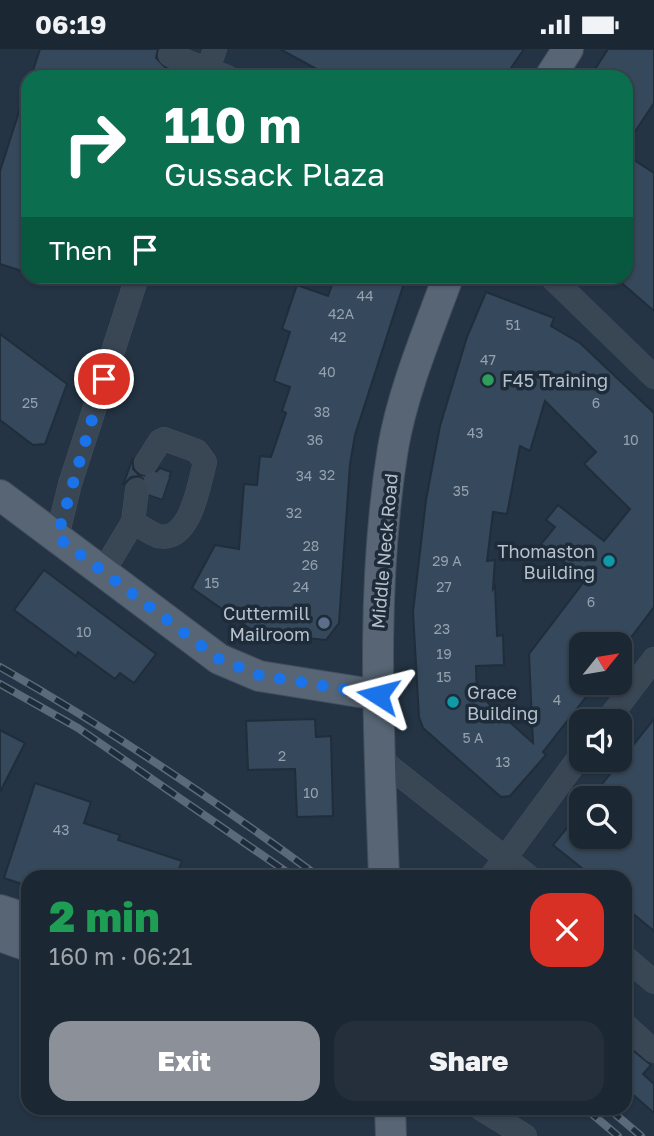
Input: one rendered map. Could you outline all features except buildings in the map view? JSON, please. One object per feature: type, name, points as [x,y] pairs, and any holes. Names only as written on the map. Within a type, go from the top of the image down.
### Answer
[{"type":"main road","points":[[554,70],[568,49]]},
{"type":"main road","name":"Middle Neck Road","points":[[384,870],[378,595],[393,446],[417,363],[447,284]]},
{"type":"main road","points":[[0,495],[219,659],[259,675],[378,695]]},
{"type":"main road","points":[[0,910],[21,917]]},
{"type":"main road","points":[[0,936],[21,944]]},
{"type":"main road","points":[[390,1115],[391,1136]]},
{"type":"street","points":[[170,55],[214,68]]},
{"type":"street","points":[[57,537],[70,484],[136,284]]},
{"type":"street","points":[[558,284],[654,377]]},
{"type":"street","points":[[103,572],[139,505],[159,536],[171,534],[183,527],[190,516],[205,462],[202,456],[197,451],[164,439],[160,441],[154,460]]},
{"type":"street","points":[[616,709],[654,659]]},
{"type":"street","points":[[380,759],[520,870]]},
{"type":"street","points":[[496,870],[569,771]]},
{"type":"street","points":[[632,963],[654,982]]},
{"type":"street","points":[[632,1031],[654,1051]]},
{"type":"street","points":[[491,1115],[525,1136]]},
{"type":"tunnel","points":[[151,495],[160,468]]},
{"type":"railway","points":[[0,667],[162,767],[309,870]]},
{"type":"railway","points":[[0,684],[78,728],[284,870]]},
{"type":"railway","points":[[593,1115],[618,1136]]},
{"type":"railway","points":[[616,1115],[641,1136]]},
{"type":"place","name":"F45 Training","points":[[488,380]]},
{"type":"place","name":"Thomaston Building","points":[[609,561]]},
{"type":"place","name":"Cuttermill Mailroom","points":[[324,623]]},
{"type":"place","name":"Grace Building","points":[[453,702]]},
{"type":"route","points":[[104,379],[70,484],[57,537],[219,659],[259,675],[378,695]]}]
